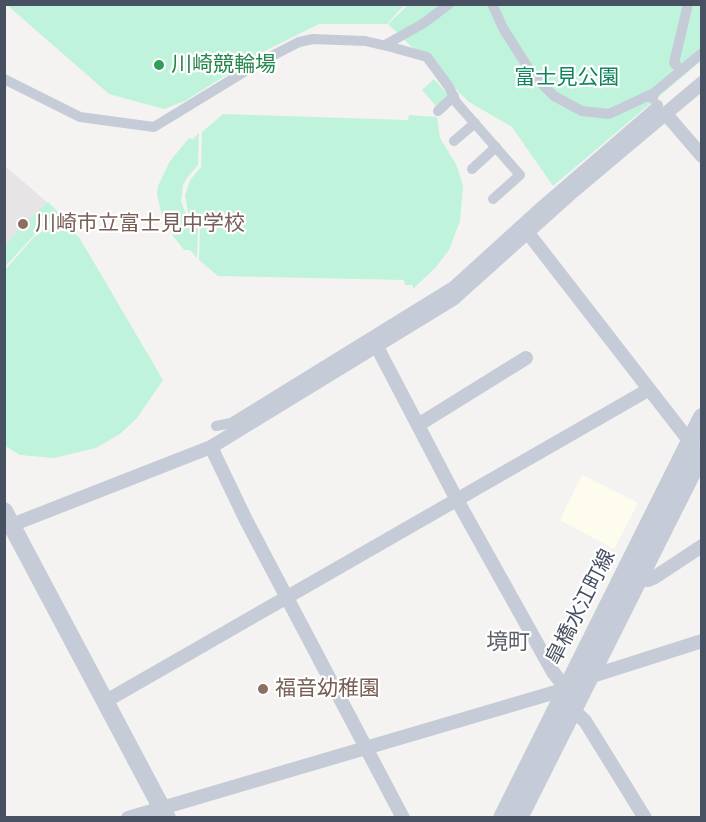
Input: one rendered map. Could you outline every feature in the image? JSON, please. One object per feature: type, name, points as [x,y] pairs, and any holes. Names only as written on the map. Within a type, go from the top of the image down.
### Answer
[{"type":"street","points":[[385,45],[424,23],[449,4]]},
{"type":"street","points":[[492,4],[503,28],[532,74],[554,96],[582,111],[609,114],[654,93],[702,53]]},
{"type":"street","points":[[681,70],[674,63],[688,4]]},
{"type":"street","points":[[4,79],[80,117],[154,127],[299,42],[313,39],[365,41],[385,45],[427,57],[453,96],[520,175],[493,199]]},
{"type":"street","points":[[216,426],[231,423],[453,285],[540,207],[661,109],[702,83]]},
{"type":"street","points":[[654,93],[652,99],[702,156]]},
{"type":"street","points":[[438,111],[453,96]]},
{"type":"street","points":[[164,812],[7,521],[211,447],[453,299],[528,233],[661,109]]},
{"type":"street","points":[[454,141],[475,123]]},
{"type":"street","points":[[472,169],[496,147]]},
{"type":"street","points":[[528,233],[648,390],[698,451]]},
{"type":"street","points":[[376,345],[457,500],[553,672],[566,688],[572,709],[585,721],[645,818]]},
{"type":"street","points":[[418,425],[526,358]]},
{"type":"street","points":[[106,701],[648,390]]},
{"type":"street","name":"皐橋水江町線","points":[[519,818],[639,577],[698,451],[702,417]]},
{"type":"street","points":[[211,447],[286,597],[404,818]]},
{"type":"street","name":"皐橋水江町線","points":[[502,818],[566,688],[698,451]]},
{"type":"street","points":[[639,577],[648,580],[656,577],[702,546]]},
{"type":"street","points":[[128,818],[164,812],[566,688],[589,677],[702,641]]},
{"type":"shaded area","name":"川崎市立富士見中学校","points":[[5,166],[48,203],[5,261]]},
{"type":"shaded area","points":[[582,475],[638,503],[614,549],[560,520]]},
{"type":"green space","name":"川崎競輪場","points":[[7,5],[404,5],[387,24],[319,24],[261,53],[185,101],[164,109],[109,94]]},
{"type":"green space","name":"富士見公園","points":[[408,5],[701,5],[701,61],[553,186],[512,127],[469,102],[388,24]]},
{"type":"green space","points":[[434,79],[448,95],[436,106],[422,90]]},
{"type":"green space","points":[[223,114],[408,120],[409,115],[437,117],[440,138],[456,164],[463,185],[460,221],[449,250],[436,267],[413,289],[413,285],[405,285],[404,280],[218,276],[199,260],[200,226],[192,220],[188,212],[185,196],[190,180],[201,167],[202,132]]},
{"type":"green space","points":[[199,133],[198,165],[183,185],[181,201],[188,219],[198,229],[197,258],[190,250],[184,250],[173,236],[161,212],[157,194],[158,186],[170,161],[189,138],[193,139]]},
{"type":"green space","points":[[48,202],[68,222],[51,221],[44,224],[5,267],[5,246]]},
{"type":"green space","points":[[57,227],[69,229],[79,237],[163,380],[137,418],[120,434],[96,448],[54,458],[20,455],[5,446],[4,271],[34,237],[46,229]]},
{"type":"place","name":"川崎競輪場","points":[[159,65]]},
{"type":"place","name":"川崎市立富士見中学校","points":[[23,224]]},
{"type":"place","name":"福音幼稚園","points":[[263,689]]},
{"type":"district","name":"境町","points":[[508,643]]}]
